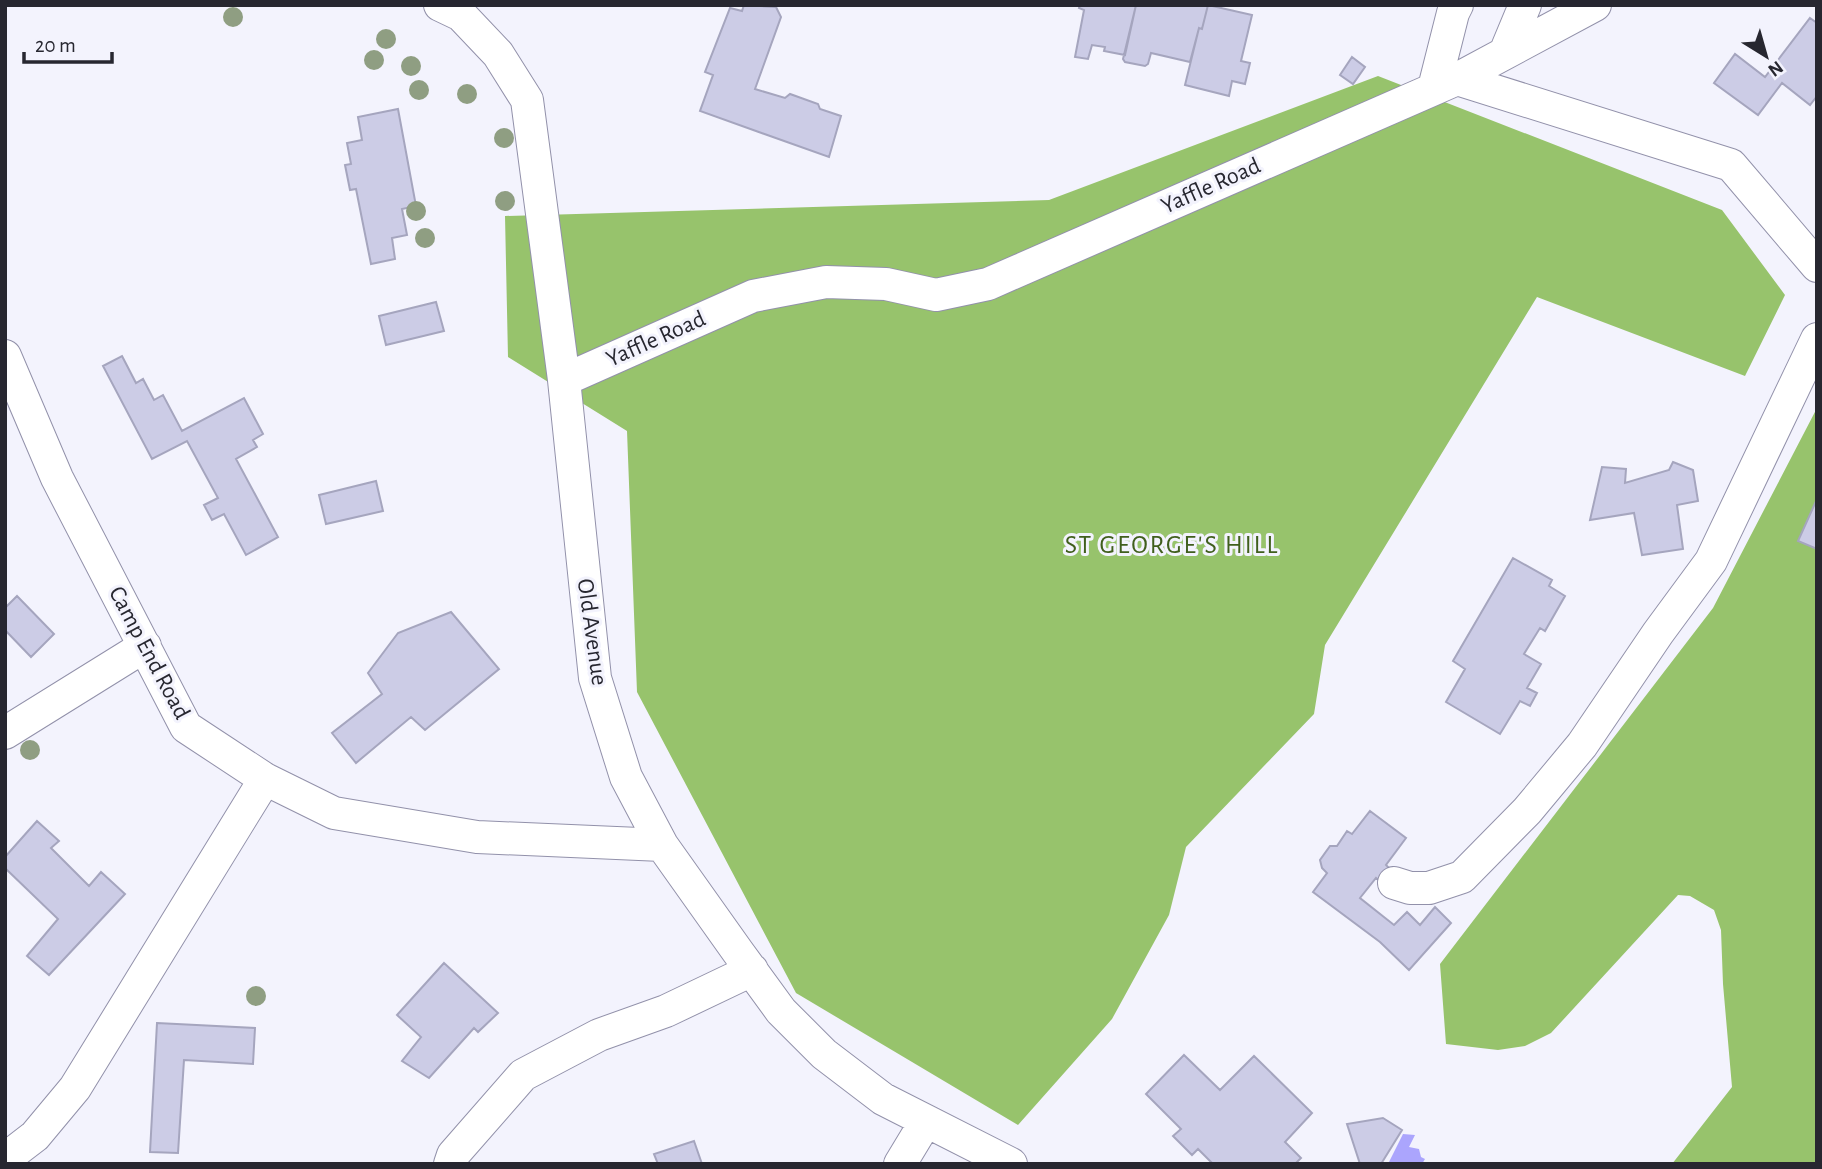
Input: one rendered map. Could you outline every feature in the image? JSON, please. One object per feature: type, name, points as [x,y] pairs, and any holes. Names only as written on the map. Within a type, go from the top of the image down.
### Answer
[{"type":"street","name":"Old Avenue","points":[[440,5],[461,15],[498,54],[527,100],[564,380],[594,678],[626,777],[662,845],[781,1011],[824,1055],[883,1099],[1012,1164]]},
{"type":"street","points":[[1457,5],[1453,13],[1446,84],[1731,165],[1817,266]]},
{"type":"street","points":[[1504,53],[1525,5]]},
{"type":"street","name":"Yaffle Road","points":[[564,380],[753,296],[825,282],[886,284],[936,295],[988,284],[1446,84],[1595,5]]},
{"type":"street","points":[[1394,883],[1410,888],[1429,888],[1462,877],[1527,811],[1582,745],[1711,561],[1817,339]]},
{"type":"street","name":"Camp End Road","points":[[5,356],[57,478],[186,727],[265,779],[334,813],[465,835],[662,845]]},
{"type":"street","points":[[5,733],[145,646]]},
{"type":"street","points":[[5,1159],[34,1136],[75,1088],[265,779]]},
{"type":"street","points":[[450,1164],[453,1154],[523,1075],[599,1035],[666,1012],[752,970]]},
{"type":"street","points":[[900,1164],[926,1121]]},
{"type":"green space","points":[[1378,76],[1722,210],[1785,295],[1745,376],[1537,297],[1325,645],[1314,714],[1186,847],[1169,915],[1112,1019],[1018,1125],[796,993],[637,692],[627,431],[508,357],[505,216],[1049,200]]},
{"type":"green space","points":[[1817,408],[1817,1164],[1672,1164],[1732,1087],[1721,930],[1714,910],[1690,896],[1678,895],[1551,1033],[1525,1046],[1498,1050],[1446,1044],[1440,964],[1713,608]]},
{"type":"shaded area","points":[[1403,1134],[1415,1135],[1409,1147],[1419,1149],[1421,1157],[1425,1159],[1422,1164],[1388,1164]]},
{"type":"building","points":[[744,5],[776,7],[781,17],[755,89],[785,98],[790,94],[841,116],[829,157],[700,111],[713,75],[705,72],[730,8],[742,11]]},
{"type":"building","points":[[1080,5],[1136,5],[1125,55],[1104,51],[1105,47],[1092,45],[1088,59],[1075,57],[1084,10],[1079,8]]},
{"type":"building","points":[[1136,5],[1208,5],[1190,62],[1151,53],[1145,66],[1125,62],[1123,59]]},
{"type":"building","points":[[1208,5],[1252,15],[1241,61],[1250,63],[1245,84],[1232,81],[1229,96],[1185,85],[1199,28],[1202,29]]},
{"type":"building","points":[[1810,18],[1817,23],[1817,96],[1810,105],[1782,83],[1758,115],[1714,83],[1735,54],[1765,77]]},
{"type":"building","points":[[1352,57],[1365,67],[1353,84],[1340,75]]},
{"type":"building","points":[[398,109],[416,206],[402,209],[407,235],[392,238],[395,259],[371,264],[356,189],[350,190],[345,165],[351,164],[347,143],[362,140],[358,117]]},
{"type":"building","points":[[436,302],[444,331],[386,345],[379,316]]},
{"type":"building","points":[[122,356],[136,383],[143,379],[154,400],[163,395],[182,431],[244,398],[263,434],[253,440],[257,447],[236,459],[278,537],[246,555],[224,514],[212,520],[204,505],[218,498],[187,441],[152,459],[103,366]]},
{"type":"building","points":[[1673,462],[1693,470],[1698,501],[1677,505],[1683,549],[1642,555],[1634,513],[1590,520],[1602,467],[1626,469],[1625,483],[1669,470]]},
{"type":"building","points":[[376,481],[383,511],[326,524],[319,495]]},
{"type":"building","points":[[1817,499],[1817,549],[1798,541]]},
{"type":"building","points":[[1513,558],[1552,580],[1549,586],[1565,596],[1545,631],[1540,628],[1524,654],[1541,664],[1527,688],[1537,693],[1530,706],[1520,701],[1500,734],[1446,702],[1465,669],[1453,661]]},
{"type":"building","points":[[17,596],[54,634],[31,657],[5,630],[5,608]]},
{"type":"building","points":[[451,612],[499,669],[425,730],[411,717],[356,763],[332,733],[382,694],[368,673],[398,633]]},
{"type":"building","points":[[1370,811],[1406,838],[1386,865],[1389,868],[1380,881],[1376,878],[1360,898],[1394,925],[1407,912],[1420,925],[1435,907],[1451,923],[1409,970],[1380,942],[1313,892],[1327,873],[1320,860],[1330,846],[1337,846],[1347,831],[1352,834]]},
{"type":"building","points":[[37,821],[59,841],[51,848],[89,886],[101,872],[125,894],[49,975],[27,956],[58,919],[5,868],[5,857]]},
{"type":"building","points":[[444,963],[498,1013],[478,1032],[474,1028],[429,1078],[402,1061],[421,1037],[397,1015]]},
{"type":"building","points":[[157,1023],[255,1028],[253,1064],[184,1060],[178,1153],[150,1152]]},
{"type":"building","points":[[1184,1055],[1220,1090],[1254,1056],[1312,1113],[1285,1142],[1301,1158],[1295,1164],[1213,1164],[1198,1149],[1192,1155],[1173,1136],[1181,1129],[1146,1094]]},
{"type":"building","points":[[1383,1118],[1402,1130],[1381,1164],[1360,1164],[1347,1124]]},
{"type":"building","points":[[694,1141],[702,1164],[658,1164],[654,1154]]},
{"type":"district","name":"ST GEORGE'S HILL","points":[[1172,545]]}]
